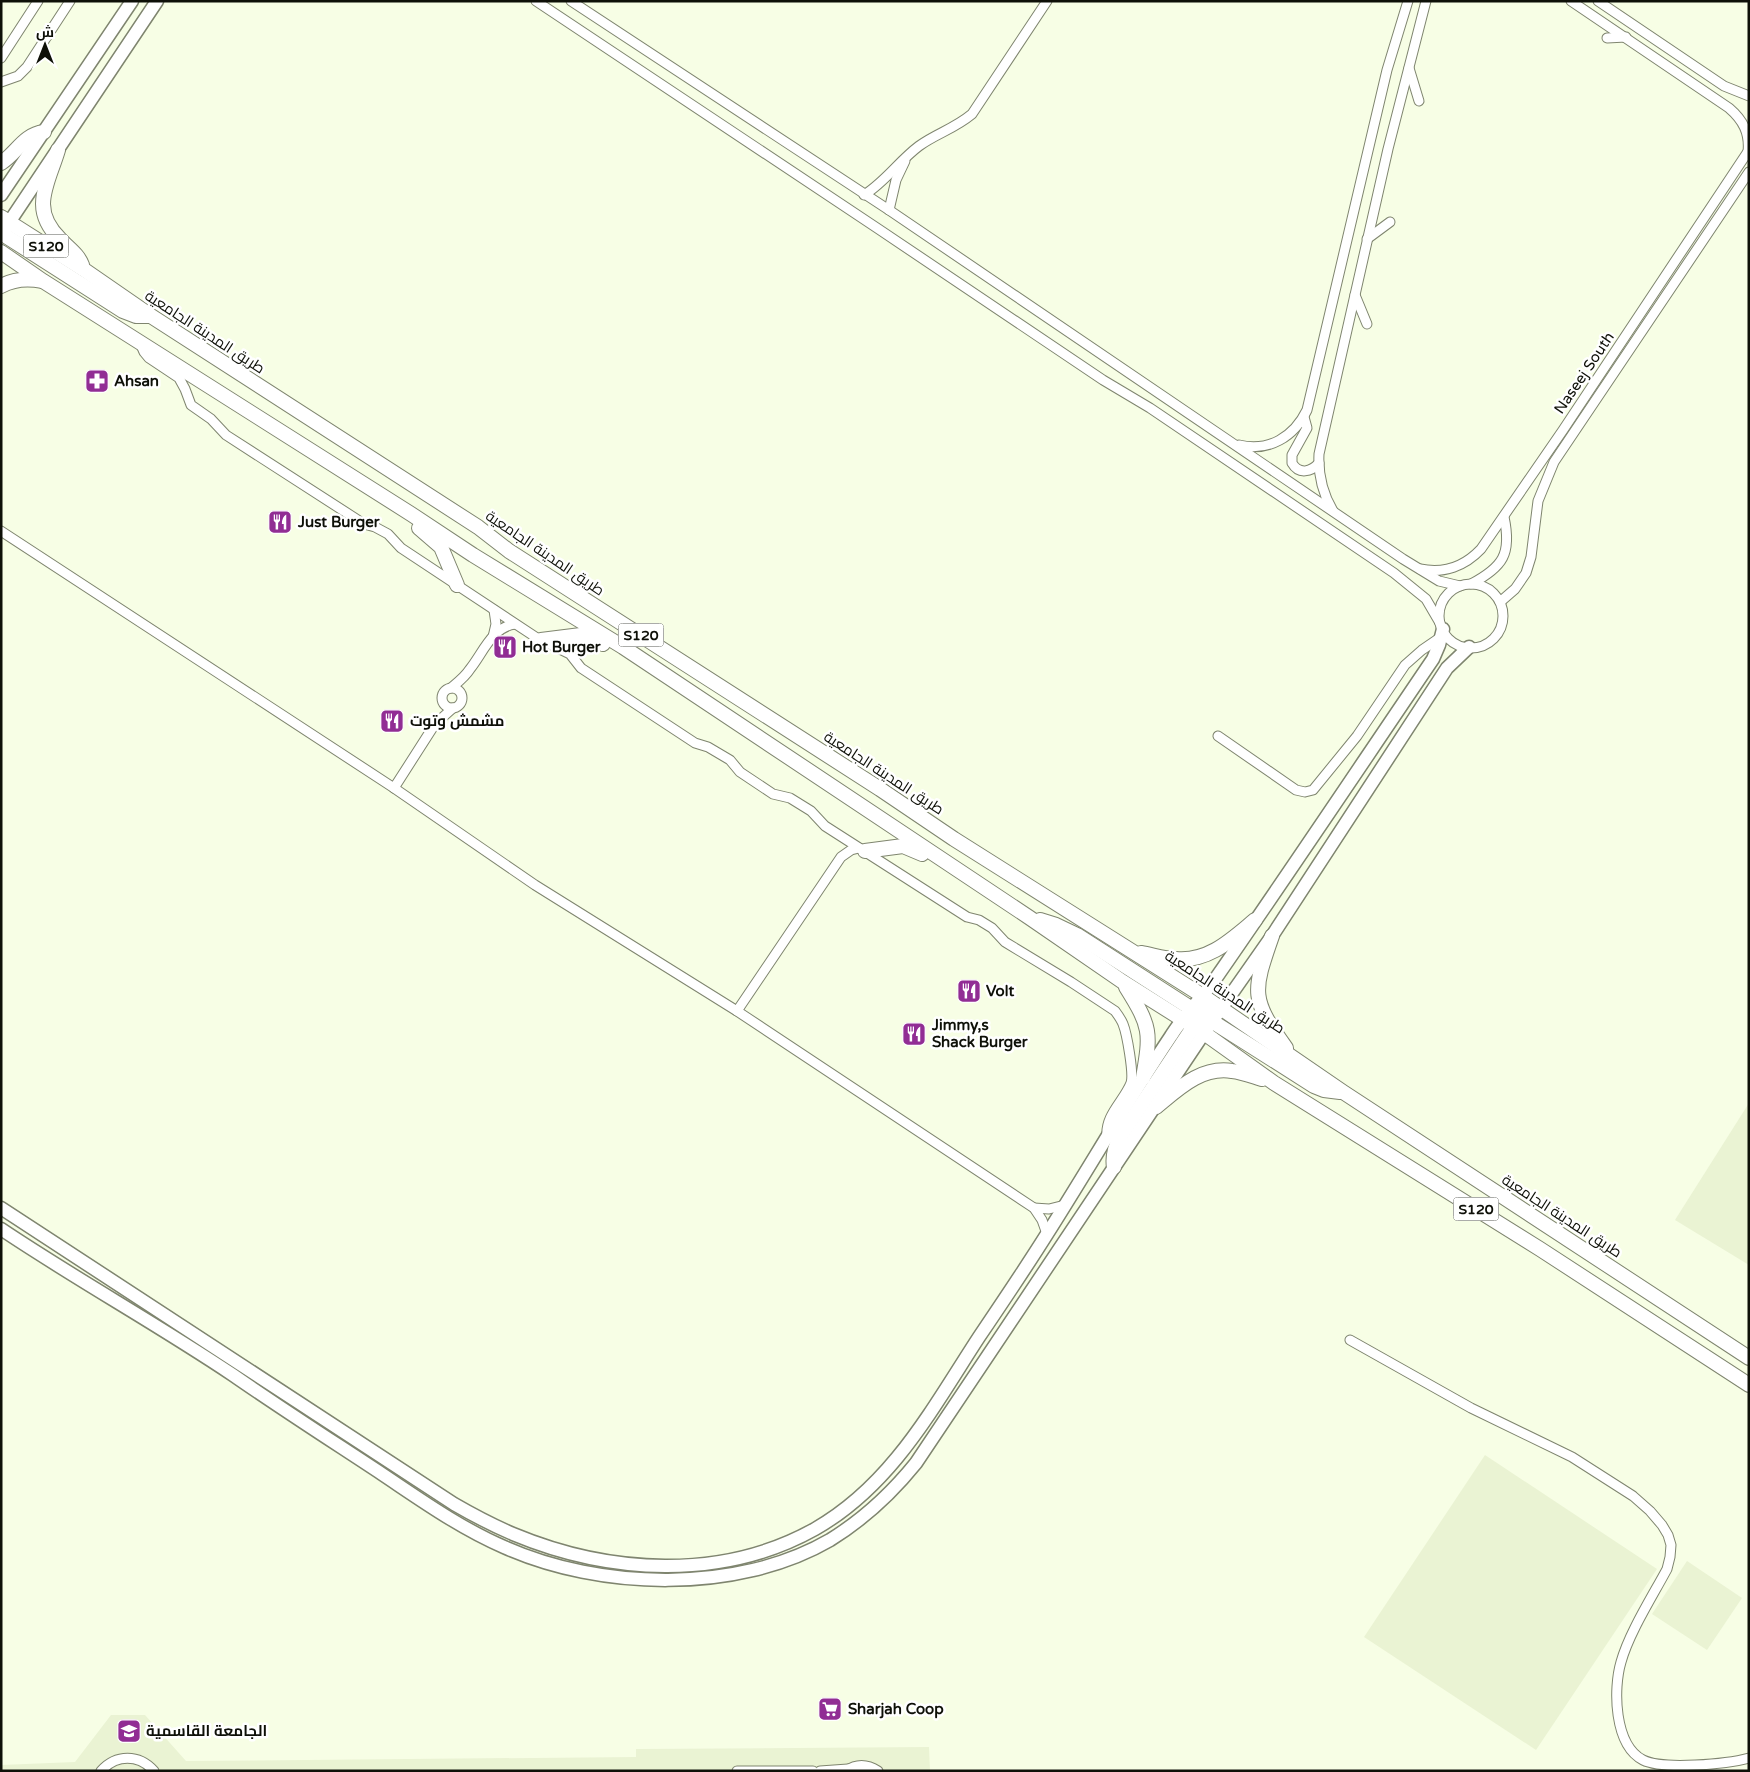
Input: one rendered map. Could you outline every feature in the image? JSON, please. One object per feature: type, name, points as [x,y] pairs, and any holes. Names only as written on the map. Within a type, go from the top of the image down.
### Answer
[{"type":"main road","points":[[1,195],[132,1]]},
{"type":"main road","points":[[151,316],[136,316],[123,312],[3,227],[58,150],[156,1]]},
{"type":"main road","points":[[1,163],[10,157],[27,138],[44,132]]},
{"type":"main road","points":[[58,150],[44,191],[42,212],[49,226],[77,255],[83,268]]},
{"type":"main road","name":"طريق المدينة الجامعية","points":[[3,227],[83,268],[151,316],[478,527],[509,551],[872,784],[954,839],[1202,996],[1343,1092],[1749,1358]]},
{"type":"main road","points":[[1,252],[43,281]]},
{"type":"main road","points":[[1,286],[12,281],[24,279],[43,281]]},
{"type":"main road","name":"S120","points":[[43,281],[473,555],[623,647],[1123,982],[1198,1020],[1274,1083],[1540,1249],[1749,1385]]},
{"type":"main road","points":[[411,514],[420,530],[443,550],[456,585]]},
{"type":"main road","points":[[1,1229],[229,1373],[449,1518],[488,1540],[532,1558],[559,1567],[592,1574],[622,1577],[682,1578],[744,1572],[802,1554],[847,1529],[884,1500],[916,1463],[1156,1107],[1198,1020],[1202,996],[1433,659],[1442,630]]},
{"type":"main road","points":[[541,640],[581,635],[590,637],[605,645],[623,647]]},
{"type":"main road","points":[[1,1208],[438,1493],[485,1521],[526,1539],[569,1553],[613,1562],[646,1566],[681,1566],[712,1563],[758,1553],[789,1542],[812,1530],[852,1504],[881,1478],[901,1455],[1047,1234],[1144,1078],[1198,1020],[1212,1011],[1221,1009],[1272,936],[1447,668],[1469,647]]},
{"type":"main road","points":[[862,850],[903,846],[925,855],[940,858]]},
{"type":"main road","points":[[1030,918],[1056,924],[1077,935],[1198,1020],[1314,1086],[1332,1092],[1343,1092]]},
{"type":"main road","points":[[1131,951],[1177,960],[1199,958],[1217,950],[1255,920]]},
{"type":"main road","points":[[1272,936],[1258,977],[1257,989],[1259,1001],[1267,1021],[1291,1055]]},
{"type":"main road","points":[[1123,982],[1143,1016],[1148,1032],[1144,1078]]},
{"type":"main road","points":[[1114,1167],[1114,1152],[1120,1137],[1198,1020]]},
{"type":"main road","points":[[1156,1107],[1192,1079],[1215,1070],[1231,1070],[1274,1083]]},
{"type":"street","points":[[1,58],[38,1]]},
{"type":"street","points":[[1,82],[18,76],[27,67],[70,1]]},
{"type":"street","points":[[536,1],[878,228],[1095,375],[1150,408],[1414,588],[1426,599],[1442,630],[1451,640],[1462,646],[1469,647],[1482,646],[1493,638],[1501,628],[1503,615],[1500,602],[1491,591],[1485,587],[1471,584]]},
{"type":"street","points":[[571,1],[889,210],[1416,568],[1439,581],[1460,586]]},
{"type":"street","points":[[864,195],[878,185],[909,154],[932,138],[960,124],[972,114],[1047,1]]},
{"type":"street","points":[[1235,444],[1256,447],[1275,444],[1289,435],[1304,417],[1309,403],[1387,70],[1408,1]]},
{"type":"street","points":[[1336,515],[1323,489],[1319,454],[1368,239],[1426,1]]},
{"type":"street","points":[[1572,1],[1744,119],[1748,136],[1748,151]]},
{"type":"street","points":[[1598,1],[1724,86],[1749,96]]},
{"type":"street","points":[[1607,38],[1626,37]]},
{"type":"street","points":[[1409,67],[1419,101]]},
{"type":"street","name":"Naseej South","points":[[1416,568],[1430,571],[1445,570],[1465,562],[1481,549],[1748,151]]},
{"type":"street","points":[[889,210],[896,180],[909,154]]},
{"type":"street","points":[[1500,602],[1515,589],[1526,573],[1531,557],[1538,501],[1554,462],[1749,172]]},
{"type":"street","points":[[1368,239],[1390,222]]},
{"type":"street","points":[[1355,295],[1367,324]]},
{"type":"street","points":[[140,342],[146,355],[179,378],[191,405],[211,419],[226,435],[360,522],[385,532],[400,548],[515,624],[541,640],[570,654],[585,670],[695,743],[708,746],[730,760],[737,770],[773,794],[790,798],[811,811],[821,824],[967,916],[992,928],[1005,942],[1101,1001],[1119,1016],[1125,1030],[1132,1078],[1108,1122],[1107,1136]]},
{"type":"street","points":[[1150,408],[1161,394]]},
{"type":"street","points":[[1304,417],[1306,428],[1292,455],[1292,463],[1298,470],[1305,471],[1313,469],[1319,463]]},
{"type":"street","points":[[1442,630],[1440,617],[1442,604],[1449,593],[1460,586],[1471,584],[1491,572],[1503,558],[1507,539],[1504,517]]},
{"type":"street","points":[[1,531],[394,788],[535,885],[737,1011],[1034,1208],[1042,1220],[1047,1234]]},
{"type":"street","points":[[493,637],[496,624],[494,610]]},
{"type":"street","points":[[460,694],[470,670],[493,637],[502,628],[515,624]]},
{"type":"street","points":[[1218,736],[1296,790],[1305,792],[1313,790],[1357,736],[1405,664],[1442,630]]},
{"type":"street","points":[[394,788],[435,724],[443,693],[470,670]]},
{"type":"street","points":[[435,724],[462,701],[460,694],[450,688]]},
{"type":"street","points":[[442,701],[446,707],[453,708]]},
{"type":"street","points":[[837,862],[840,851],[839,835]]},
{"type":"street","points":[[737,1011],[837,862],[847,852],[862,850]]},
{"type":"street","points":[[1034,1208],[1064,1205]]},
{"type":"street","points":[[1350,1340],[1471,1408],[1548,1444],[1590,1468],[1632,1496],[1650,1511],[1668,1535],[1671,1546],[1670,1557],[1667,1569],[1623,1655],[1616,1686],[1618,1712],[1626,1739],[1638,1757],[1658,1765],[1732,1762],[1749,1758]]},
{"type":"street","points":[[101,1771],[112,1761],[126,1758],[139,1760],[154,1771]]},
{"type":"street","points":[[1700,1764],[1716,1771]]},
{"type":"street","points":[[820,1771],[847,1770],[864,1765],[878,1771]]},
{"type":"street","points":[[737,1771],[813,1771]]},
{"type":"shaded area","points":[[1749,1103],[1749,1265],[1675,1220]]},
{"type":"shaded area","points":[[1485,1455],[1657,1569],[1536,1750],[1364,1637]]},
{"type":"shaded area","points":[[1687,1561],[1742,1598],[1707,1650],[1652,1614]]},
{"type":"shaded area","name":"الجامعة القاسمية","points":[[111,1715],[145,1715],[186,1761],[636,1757],[636,1749],[929,1747],[930,1771],[1,1771],[1,1765],[75,1762]]},
{"type":"place","name":"Ahsan","points":[[97,381]]},
{"type":"place","name":"Just Burger","points":[[280,522]]},
{"type":"place","name":"Hot Burger","points":[[505,647]]},
{"type":"place","name":"مشمش وتوت","points":[[392,721]]},
{"type":"place","name":"Volt","points":[[969,991]]},
{"type":"place","name":"Jimmy,s Shack Burger","points":[[914,1034]]},
{"type":"place","name":"Sharjah Coop","points":[[830,1709]]},
{"type":"place","name":"الجامعة القاسمية","points":[[129,1731]]}]
